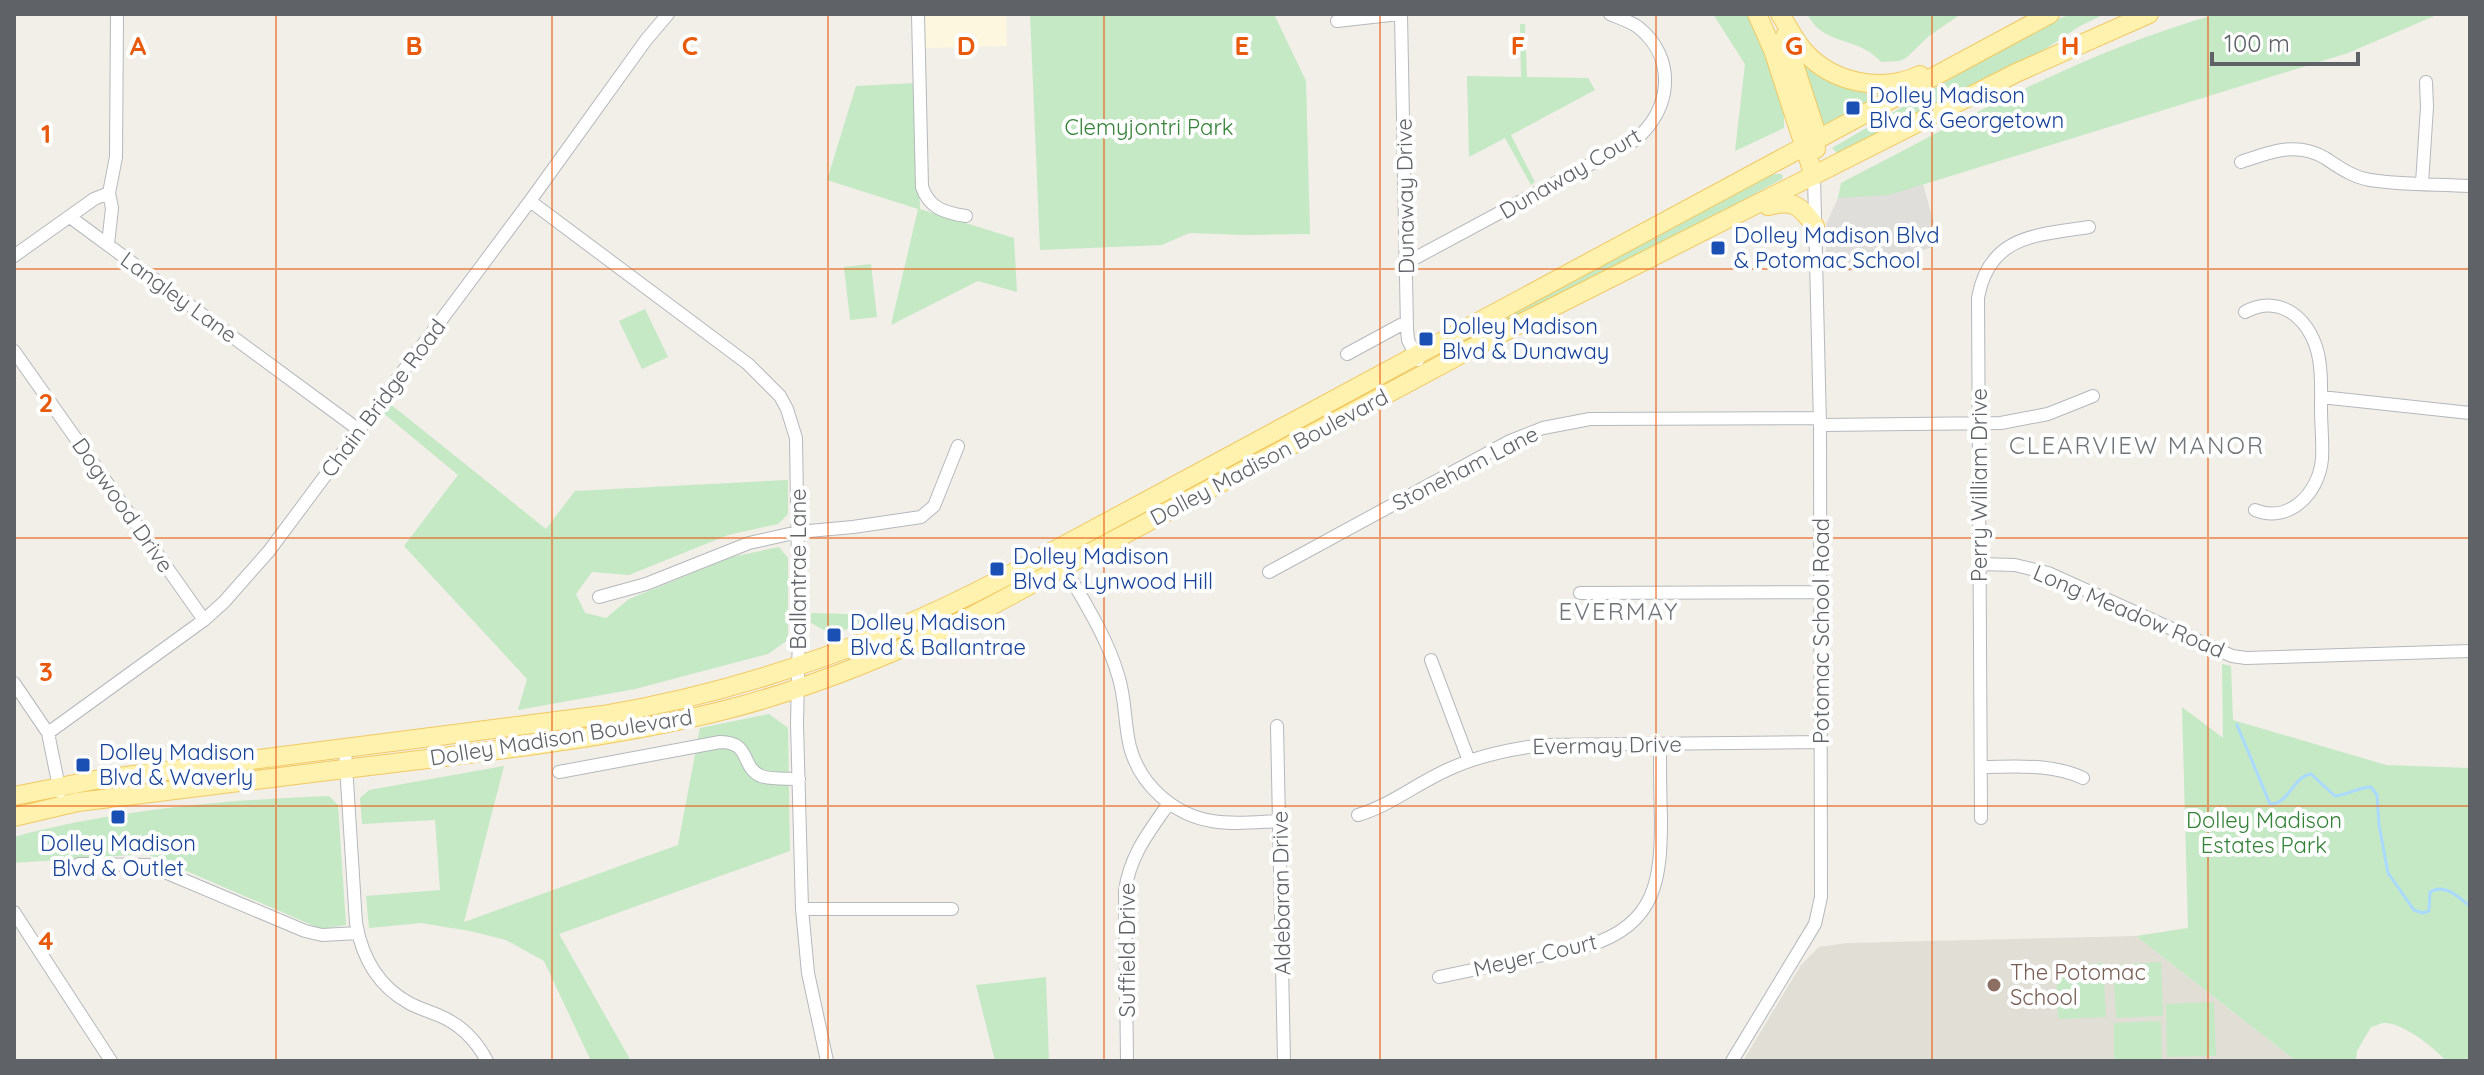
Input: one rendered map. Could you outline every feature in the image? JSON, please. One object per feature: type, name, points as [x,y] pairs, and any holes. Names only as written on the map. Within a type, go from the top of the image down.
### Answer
[{"type":"main road","points":[[1757,14],[1810,144],[1814,176]]},
{"type":"main road","points":[[1778,14],[1815,126],[1810,144]]},
{"type":"main road","points":[[1778,14],[1809,57],[1838,75],[1861,83],[1883,84],[1907,80],[1999,40]]},
{"type":"main road","name":"Dolley Madison Boulevard","points":[[14,796],[59,786],[624,712],[704,694],[846,650],[913,622],[1054,551],[2050,14]]},
{"type":"main road","name":"Dolley Madison Boulevard","points":[[14,817],[62,805],[633,730],[724,710],[798,689],[917,642],[1064,568],[1425,373],[2016,73],[2149,14]]},
{"type":"main road","points":[[1742,213],[1789,203],[1802,209],[1815,226]]},
{"type":"street","name":"Langley Lane","points":[[117,14],[116,157],[109,193],[112,208],[108,244],[359,430]]},
{"type":"street","name":"Chain Bridge Road","points":[[48,733],[204,620],[269,551],[668,14]]},
{"type":"street","points":[[918,14],[922,187],[926,198],[938,209],[966,216]]},
{"type":"street","points":[[1337,21],[1400,14]]},
{"type":"street","name":"Dunaway Drive","points":[[1400,14],[1406,322],[1408,340],[1425,373]]},
{"type":"street","name":"Dunaway Court","points":[[1406,263],[1635,140],[1653,123],[1665,87],[1661,60],[1649,38],[1640,29],[1610,14]]},
{"type":"street","points":[[2422,183],[2426,82]]},
{"type":"street","points":[[2241,162],[2265,153],[2296,148],[2320,155],[2358,177],[2370,180],[2470,186]]},
{"type":"street","name":"Potomac School Road","points":[[1732,1061],[1815,924],[1821,897],[1820,421],[1814,176]]},
{"type":"street","points":[[14,256],[94,199],[109,193]]},
{"type":"street","name":"Ballantrae Lane","points":[[530,201],[735,353],[770,384],[787,409],[796,438],[802,909],[808,973],[827,1061]]},
{"type":"street","points":[[70,217],[108,244]]},
{"type":"street","name":"Perry William Drive","points":[[1981,818],[1978,298],[1985,272],[2001,252],[2023,238],[2089,227]]},
{"type":"street","points":[[2245,312],[2256,306],[2284,308],[2303,324],[2317,349],[2320,362],[2322,459],[2314,485],[2290,511],[2269,514],[2255,510]]},
{"type":"street","points":[[1347,354],[1406,322]]},
{"type":"street","name":"Dogwood Drive","points":[[14,351],[204,620]]},
{"type":"street","name":"Stoneham Lane","points":[[1269,572],[1510,441],[1543,428],[1590,419],[1979,424],[2025,420],[2093,396]]},
{"type":"street","points":[[2321,397],[2470,413]]},
{"type":"street","points":[[599,597],[646,584],[727,550],[798,532],[921,517],[934,506],[958,446]]},
{"type":"street","points":[[1054,551],[1113,659],[1124,700],[1128,737],[1138,768],[1147,781],[1169,803],[1191,815],[1214,822],[1279,821]]},
{"type":"street","name":"Long Meadow Road","points":[[1979,564],[2015,565],[2048,573],[2232,656],[2277,658],[2470,651]]},
{"type":"street","points":[[1580,593],[1821,592]]},
{"type":"street","points":[[1431,660],[1469,761]]},
{"type":"street","points":[[14,683],[48,733],[62,805]]},
{"type":"street","name":"Aldebaran Drive","points":[[1277,726],[1284,1061]]},
{"type":"street","points":[[559,772],[729,742],[743,750],[750,767],[762,776],[799,779]]},
{"type":"street","name":"Evermay Drive","points":[[1358,815],[1391,803],[1446,770],[1469,761],[1493,753],[1543,745],[1822,742]]},
{"type":"street","name":"Meyer Court","points":[[1439,977],[1590,945],[1614,935],[1637,917],[1653,892],[1661,861],[1660,744]]},
{"type":"street","points":[[345,750],[358,933],[368,962],[387,987],[411,1005],[438,1015],[463,1030],[487,1061]]},
{"type":"street","points":[[1981,767],[2045,767],[2083,778]]},
{"type":"street","name":"Suffield Drive","points":[[1127,1061],[1127,874],[1139,844],[1169,803]]},
{"type":"street","points":[[79,864],[148,865],[305,931],[322,935],[358,933]]},
{"type":"street","points":[[802,909],[952,909]]},
{"type":"street","points":[[14,912],[111,1061]]},
{"type":"shaded area","points":[[921,14],[1006,14],[1007,46],[922,48]]},
{"type":"shaded area","points":[[1920,173],[1940,245],[1854,271],[1826,270],[1826,224],[1838,198]]},
{"type":"shaded area","name":"The Potomac School","points":[[2136,936],[2296,1061],[1743,1061],[1801,965],[1819,947],[1847,943]]},
{"type":"green space","name":"Clemyjontri Park","points":[[1030,14],[1274,14],[1306,81],[1310,234],[1189,233],[1162,245],[1040,250]]},
{"type":"green space","points":[[1713,14],[1749,14],[1759,35],[1784,115],[1784,128],[1735,151],[1745,64]]},
{"type":"green space","points":[[1807,14],[1961,14],[1929,36],[1906,58],[1881,62],[1866,50],[1826,34]]},
{"type":"green space","points":[[2070,14],[2105,14],[2080,26],[2026,62],[1841,153],[1832,148],[2031,32]]},
{"type":"green space","points":[[2218,14],[2439,14],[2348,53],[1889,195],[1838,198],[1841,183],[2025,88],[2120,47]]},
{"type":"green space","points":[[1520,24],[1525,24],[1527,77],[1588,78],[1595,90],[1511,135],[1535,182],[1531,185],[1505,138],[1469,157],[1467,76],[1521,77]]},
{"type":"green space","points":[[1801,55],[1890,91],[1819,133]]},
{"type":"green space","points":[[915,83],[920,209],[1014,238],[1017,292],[978,281],[891,325],[918,209],[827,180],[856,86]]},
{"type":"green space","points":[[1781,174],[1782,179],[1585,287],[1438,357],[1437,354],[1765,176]]},
{"type":"green space","points":[[871,264],[877,317],[850,320],[844,267]]},
{"type":"green space","points":[[645,309],[668,357],[642,369],[619,321]]},
{"type":"green space","points":[[1408,369],[1409,372],[1108,535],[1173,494]]},
{"type":"green space","points":[[389,403],[546,529],[575,491],[788,480],[788,514],[778,524],[728,535],[629,575],[592,572],[576,594],[585,613],[606,618],[629,599],[732,557],[779,547],[788,558],[788,640],[768,654],[635,689],[518,710],[527,679],[404,546],[458,475],[382,412]]},
{"type":"green space","points":[[1040,570],[938,627],[812,675],[1018,576]]},
{"type":"green space","points":[[811,613],[881,615],[833,635],[811,623]]},
{"type":"green space","name":"Dolley Madison Estates Park","points":[[2222,664],[2231,666],[2233,720],[2386,765],[2470,768],[2470,1061],[2446,1061],[2409,1031],[2384,1023],[2371,1027],[2357,1051],[2356,1061],[2296,1061],[2136,936],[2188,928],[2182,707],[2223,738]]},
{"type":"green space","points":[[769,714],[788,728],[790,851],[559,934],[631,1061],[591,1061],[544,961],[506,940],[421,923],[369,928],[366,896],[440,890],[435,820],[362,824],[360,798],[369,790],[504,766],[464,922],[678,845],[700,728]]},
{"type":"green space","points":[[329,796],[338,805],[346,925],[321,929],[147,854],[14,863],[14,837],[52,828],[170,808]]},
{"type":"green space","points":[[2161,962],[2163,1016],[2116,1018],[2113,965]]},
{"type":"green space","points":[[2103,963],[2106,1017],[2058,1019],[2056,966]]},
{"type":"green space","points":[[1046,977],[1049,1061],[995,1061],[976,985]]},
{"type":"green space","points":[[2214,1002],[2216,1056],[2167,1057],[2166,1004]]},
{"type":"green space","points":[[2161,1021],[2162,1061],[2114,1061],[2114,1023]]},
{"type":"waterway","points":[[2237,725],[2270,804],[2282,800],[2299,780],[2311,774],[2335,796],[2371,787],[2377,795],[2388,873],[2414,910],[2429,911],[2430,892],[2441,889],[2451,892],[2470,906]]},
{"type":"place","name":"Dolley Madison Blvd & Georgetown","points":[[1853,108]]},
{"type":"place","name":"Dolley Madison Blvd & Potomac School","points":[[1718,248]]},
{"type":"place","name":"Dolley Madison Blvd & Dunaway","points":[[1426,339]]},
{"type":"place","name":"Dolley Madison Blvd & Lynwood Hill","points":[[997,569]]},
{"type":"place","name":"Dolley Madison Blvd & Ballantrae","points":[[834,635]]},
{"type":"place","name":"Dolley Madison Blvd & Waverly","points":[[83,765]]},
{"type":"place","name":"Dolley Madison Blvd & Outlet","points":[[118,817]]},
{"type":"place","name":"The Potomac School","points":[[1994,985]]},
{"type":"district","name":"CLEARVIEW MANOR","points":[[2137,446]]},
{"type":"district","name":"EVERMAY","points":[[1619,612]]}]
